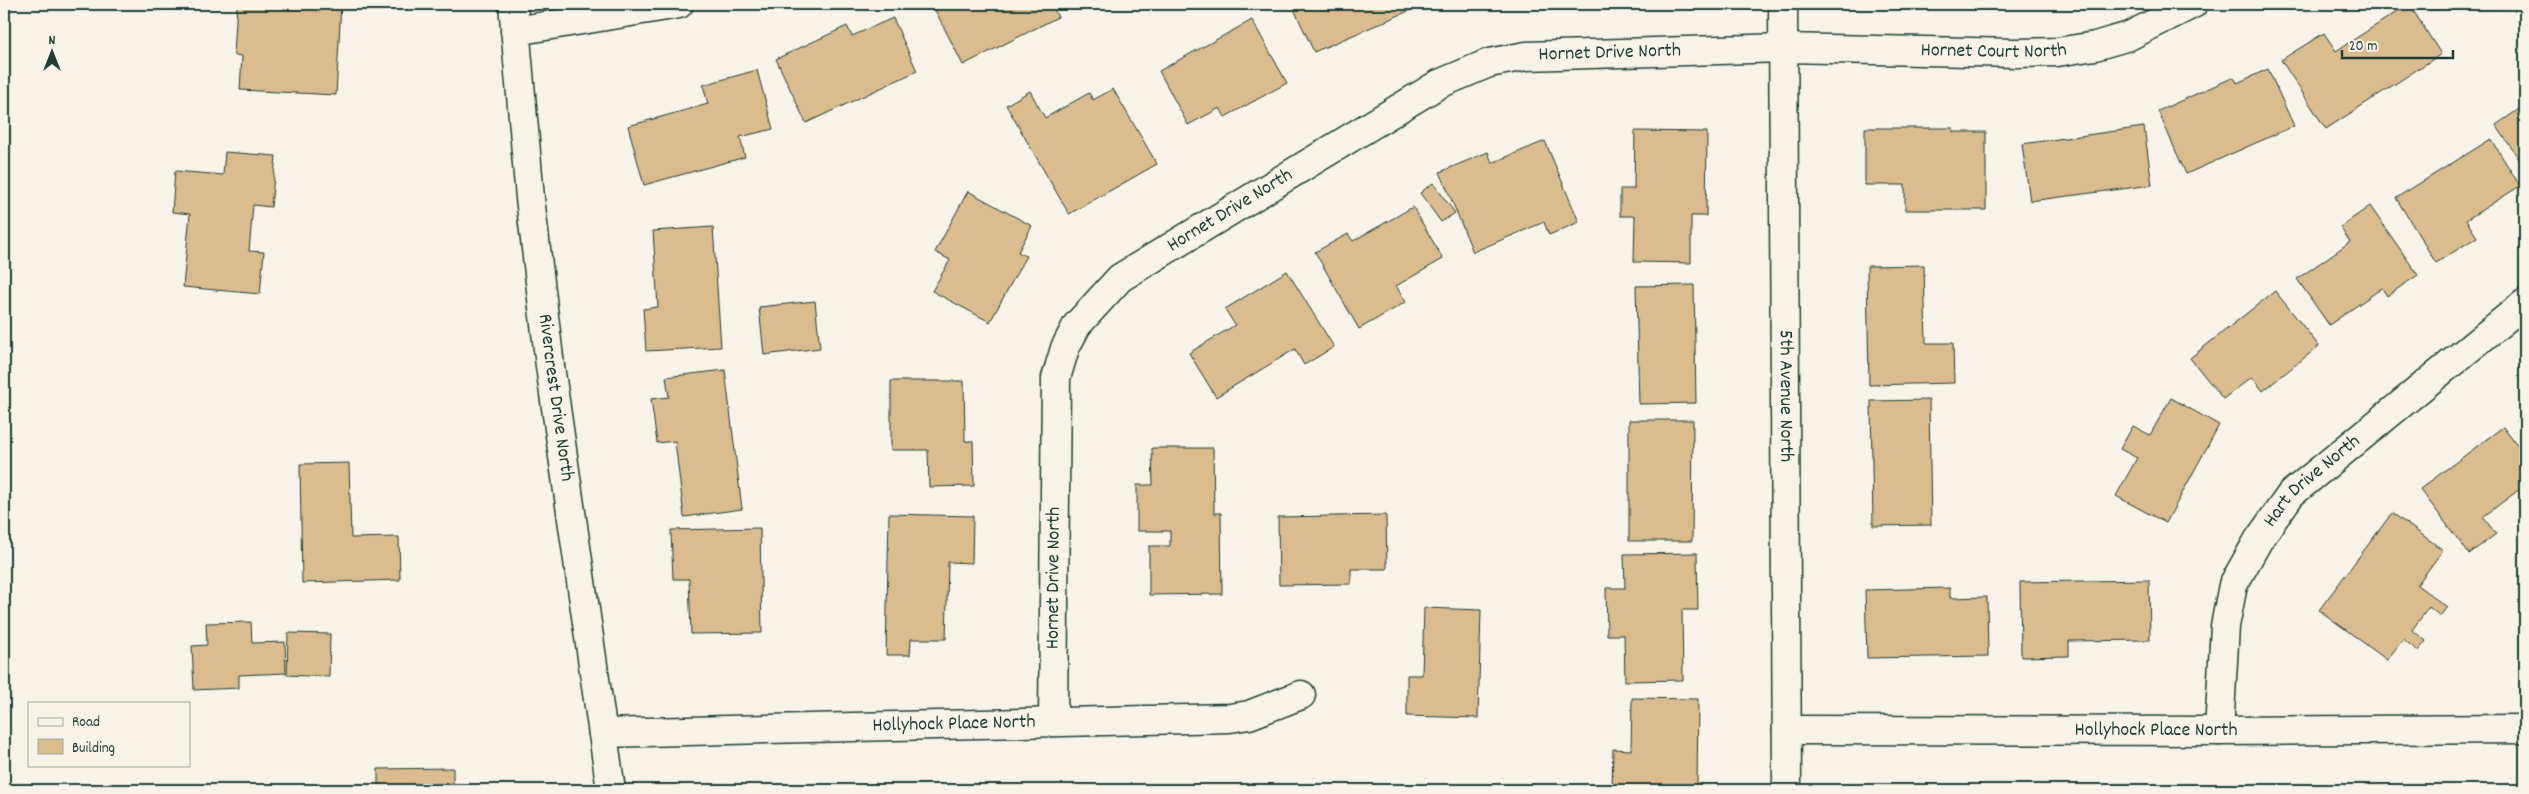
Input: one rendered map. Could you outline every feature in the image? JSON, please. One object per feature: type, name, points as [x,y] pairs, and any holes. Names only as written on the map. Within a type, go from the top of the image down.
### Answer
[{"type":"street","name":"Rivercrest Drive North","points":[[513,4],[530,198],[549,357],[611,790]]},
{"type":"street","points":[[515,31],[679,4]]},
{"type":"street","name":"5th Avenue North","points":[[1783,4],[1787,790]]},
{"type":"street","name":"Hornet Court North","points":[[1783,48],[2017,53],[2057,52],[2095,46],[2129,36],[2194,4]]},
{"type":"street","name":"Hornet Drive North","points":[[1053,722],[1056,378],[1065,348],[1077,325],[1120,278],[1439,84],[1476,68],[1526,56],[1783,48]]},
{"type":"street","name":"Hart Drive North","points":[[2220,731],[2224,636],[2233,585],[2259,539],[2291,494],[2525,303]]},
{"type":"street","name":"Hollyhock Place North","points":[[603,733],[1240,718],[1301,695]]},
{"type":"street","name":"Hollyhock Place North","points":[[1787,730],[2220,731],[2525,728]]},
{"type":"building","points":[[237,4],[341,4],[336,95],[240,90],[242,56],[234,55]]},
{"type":"building","points":[[932,4],[1051,4],[1058,17],[963,65]]},
{"type":"building","points":[[1306,4],[1416,4],[1418,7],[1314,52],[1294,9]]},
{"type":"building","points":[[2409,4],[2441,54],[2326,129],[2281,60],[2324,33],[2336,51]]},
{"type":"building","points":[[2429,4],[2515,4],[2515,8],[2429,10]]},
{"type":"building","points":[[893,18],[917,71],[806,123],[776,59],[847,26],[852,36]]},
{"type":"building","points":[[1252,20],[1287,83],[1225,117],[1220,108],[1188,125],[1159,71]]},
{"type":"building","points":[[2268,69],[2294,126],[2186,174],[2158,111],[2234,77],[2237,83]]},
{"type":"building","points":[[757,70],[773,129],[740,137],[745,157],[644,185],[628,126],[708,104],[703,85]]},
{"type":"building","points":[[1113,89],[1157,164],[1069,214],[1006,105],[1030,91],[1045,118],[1089,93],[1093,100]]},
{"type":"building","points":[[2525,105],[2525,168],[2496,125]]},
{"type":"building","points":[[2144,127],[2152,185],[2030,201],[2022,144]]},
{"type":"building","points":[[1865,128],[1953,128],[1953,132],[1986,132],[1986,210],[1905,210],[1905,185],[1865,185]]},
{"type":"building","points":[[1635,131],[1707,132],[1706,216],[1691,216],[1691,263],[1634,262],[1635,216],[1620,216],[1620,189],[1634,189]]},
{"type":"building","points":[[2491,139],[2520,186],[2466,220],[2477,237],[2436,263],[2396,198]]},
{"type":"building","points":[[1545,141],[1579,222],[1549,235],[1544,222],[1473,252],[1440,172],[1488,152],[1492,163]]},
{"type":"building","points":[[225,152],[276,156],[271,207],[253,205],[249,251],[264,252],[260,294],[183,287],[190,214],[172,212],[175,171],[223,175]]},
{"type":"building","points":[[1433,183],[1455,213],[1441,222],[1420,193]]},
{"type":"building","points":[[968,191],[1032,226],[1018,252],[1026,256],[990,322],[932,291],[950,260],[935,252]]},
{"type":"building","points":[[2370,206],[2418,275],[2387,296],[2382,288],[2329,325],[2297,279],[2350,242],[2340,227]]},
{"type":"building","points":[[1413,207],[1443,259],[1396,286],[1406,302],[1359,329],[1315,252],[1348,234],[1353,241]]},
{"type":"building","points":[[713,227],[721,347],[646,351],[643,309],[658,307],[653,231]]},
{"type":"building","points":[[1924,265],[1926,343],[1953,343],[1954,383],[1869,385],[1867,266]]},
{"type":"building","points":[[1287,271],[1334,347],[1304,365],[1295,349],[1216,397],[1189,353],[1235,325],[1225,309]]},
{"type":"building","points":[[1694,285],[1696,403],[1639,404],[1636,286]]},
{"type":"building","points":[[2275,291],[2319,346],[2263,391],[2252,377],[2223,399],[2190,358]]},
{"type":"building","points":[[815,301],[820,348],[764,355],[759,307]]},
{"type":"building","points":[[725,370],[742,509],[684,517],[675,441],[657,443],[651,399],[669,397],[666,377]]},
{"type":"building","points":[[891,381],[964,381],[965,441],[973,441],[974,486],[929,487],[928,450],[891,450]]},
{"type":"building","points":[[2171,398],[2219,425],[2166,523],[2116,496],[2137,458],[2120,449],[2133,426],[2150,435]]},
{"type":"building","points":[[1929,400],[1931,525],[1873,526],[1871,401]]},
{"type":"building","points":[[2525,414],[2525,433],[2516,421]]},
{"type":"building","points":[[1629,420],[1693,420],[1692,541],[1629,541]]},
{"type":"building","points":[[2503,427],[2525,456],[2525,485],[2483,517],[2496,534],[2469,554],[2420,489]]},
{"type":"building","points":[[1152,448],[1213,448],[1214,513],[1221,513],[1222,594],[1149,595],[1149,546],[1170,546],[1170,531],[1137,531],[1137,485],[1153,485]]},
{"type":"building","points":[[349,463],[351,538],[399,537],[400,580],[302,583],[300,464]]},
{"type":"building","points":[[2392,513],[2443,550],[2417,585],[2447,607],[2440,616],[2429,607],[2412,630],[2426,641],[2418,651],[2403,639],[2387,660],[2319,610]]},
{"type":"building","points":[[889,514],[973,516],[972,563],[948,562],[946,639],[911,639],[910,655],[886,655]]},
{"type":"building","points":[[1386,515],[1387,569],[1351,569],[1351,584],[1279,585],[1278,517]]},
{"type":"building","points":[[760,528],[762,633],[691,634],[689,579],[673,579],[671,530]]},
{"type":"building","points":[[1697,553],[1698,610],[1682,610],[1683,680],[1625,681],[1624,635],[1607,635],[1606,588],[1625,588],[1624,554]]},
{"type":"building","points":[[2149,580],[2150,640],[2069,641],[2069,656],[2021,657],[2020,582]]},
{"type":"building","points":[[1950,588],[1950,598],[1987,597],[1988,656],[1867,658],[1865,590]]},
{"type":"building","points":[[2521,606],[2525,606],[2525,653],[2521,653]]},
{"type":"building","points":[[1424,608],[1481,610],[1478,718],[1407,716],[1407,675],[1422,675]]},
{"type":"building","points":[[251,622],[252,643],[285,642],[286,673],[239,675],[239,688],[194,690],[192,646],[207,645],[206,623]]},
{"type":"building","points":[[288,633],[330,634],[329,677],[287,675]]},
{"type":"building","points":[[1632,698],[1698,699],[1697,790],[1612,790],[1613,749],[1631,750]]},
{"type":"building","points":[[453,768],[453,790],[378,790],[378,769]]}]
